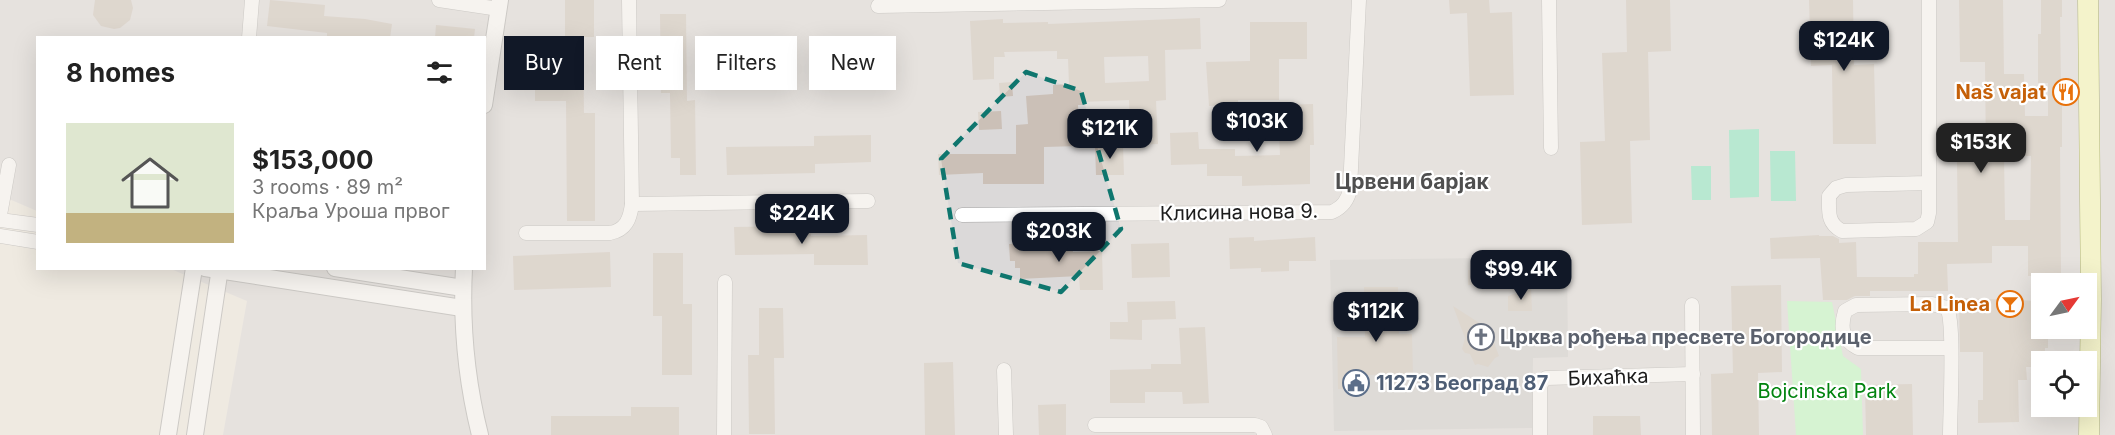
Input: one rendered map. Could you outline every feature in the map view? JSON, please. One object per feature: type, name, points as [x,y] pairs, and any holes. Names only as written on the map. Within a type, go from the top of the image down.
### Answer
[{"type":"main road","points":[[2088,0],[2091,287],[2089,435]]},
{"type":"street","points":[[249,36],[252,0]]},
{"type":"street","points":[[440,0],[500,5],[486,92]]},
{"type":"street","points":[[526,233],[616,232],[628,220],[632,204],[629,0]]},
{"type":"street","points":[[878,6],[1219,0]]},
{"type":"street","name":"Клисина нова 9.","points":[[962,215],[1332,212],[1339,209],[1349,196],[1350,189],[1359,0]]},
{"type":"street","points":[[1549,0],[1551,148]]},
{"type":"street","points":[[1928,183],[1846,185],[1836,188],[1829,196],[1829,220],[1842,231],[1916,229],[1924,225],[1928,218],[1929,0]]},
{"type":"street","points":[[0,215],[9,165]]},
{"type":"street","points":[[632,204],[868,201]]},
{"type":"street","points":[[0,219],[36,225]]},
{"type":"street","points":[[0,236],[36,242]]},
{"type":"street","points":[[168,435],[194,270]]},
{"type":"street","points":[[195,435],[207,356],[215,270]]},
{"type":"street","points":[[221,270],[462,308]]},
{"type":"street","points":[[348,270],[463,288]]},
{"type":"street","points":[[464,270],[462,308],[465,360],[480,435]]},
{"type":"street","points":[[724,435],[725,282]]},
{"type":"street","points":[[1950,348],[1858,348],[1848,343],[1845,338],[1845,311],[1856,305],[1932,304],[1947,308],[1950,314],[1950,348],[1950,435]]},
{"type":"street","points":[[1692,305],[1693,435]]},
{"type":"street","points":[[1004,370],[1006,435]]},
{"type":"street","name":"Бихаћка","points":[[1540,435],[1540,387],[1546,378],[1693,374]]},
{"type":"street","points":[[1095,425],[1256,425],[1261,427],[1265,435]]},
{"type":"highlighted area","points":[[1026,72],[1081,91],[1121,229],[1061,292],[958,263],[941,159]]},
{"type":"shaded area","points":[[0,0],[2115,0],[2115,435],[223,435],[247,301],[173,270],[486,270],[486,36],[36,36],[36,211],[0,195]]},
{"type":"shaded area","points":[[1567,257],[1568,357],[1533,358],[1532,428],[1334,431],[1330,260]]},
{"type":"green space","points":[[1759,129],[1759,197],[1730,198],[1729,130]]},
{"type":"green space","points":[[1770,151],[1795,151],[1796,201],[1771,201]]},
{"type":"green space","points":[[1691,166],[1711,166],[1711,200],[1692,200]]},
{"type":"green space","name":"Bojcinska Park","points":[[1787,301],[1832,302],[1843,356],[1861,369],[1863,435],[1796,435]]},
{"type":"building","points":[[95,0],[131,0],[133,8],[130,20],[120,28],[101,26],[93,15]]},
{"type":"building","points":[[270,0],[325,5],[324,16],[365,19],[392,24],[390,36],[327,36],[327,33],[267,26]]},
{"type":"building","points":[[565,0],[594,0],[594,37],[565,36]]},
{"type":"building","points":[[1449,0],[1489,0],[1490,13],[1512,12],[1514,95],[1470,96],[1467,13],[1450,14]]},
{"type":"building","points":[[1626,0],[1670,0],[1671,51],[1648,52],[1650,140],[1630,141],[1632,223],[1582,225],[1580,142],[1605,141],[1602,53],[1627,52]]},
{"type":"building","points":[[1809,0],[1853,0],[1854,65],[1874,64],[1876,144],[1833,144],[1832,65],[1811,66]]},
{"type":"building","points":[[1959,0],[2003,0],[2004,74],[2024,74],[2025,116],[2048,116],[2048,83],[2038,83],[2041,0],[2062,0],[2062,17],[2060,17],[2061,86],[2071,86],[2071,100],[2062,100],[2061,273],[2031,273],[2031,276],[2028,276],[2028,246],[1992,246],[1992,263],[1947,264],[1948,291],[1870,291],[1870,296],[1855,296],[1847,300],[1823,300],[1820,258],[1771,259],[1770,238],[1833,236],[1839,239],[1839,243],[1856,242],[1857,277],[1914,277],[1914,274],[1918,274],[1918,242],[1958,242],[1957,161],[1986,161],[1985,62],[1960,62]],"holes":[[[2004,156],[2031,156],[2030,220],[2005,220]]]},
{"type":"building","points":[[660,14],[686,14],[687,101],[695,100],[696,175],[680,175],[680,158],[671,158],[670,93],[661,93],[661,90],[683,90],[683,36],[660,36]]},
{"type":"building","points":[[1200,18],[1201,49],[1165,50],[1166,100],[1156,101],[1158,144],[1131,145],[1129,100],[1082,102],[1082,105],[1078,105],[1080,146],[1044,147],[1044,184],[983,184],[983,173],[939,175],[938,154],[1016,154],[1016,125],[1028,124],[1026,96],[1053,94],[1053,85],[1069,84],[1068,59],[1057,59],[1057,51],[1004,52],[1005,57],[994,57],[994,79],[973,80],[970,21],[1003,19],[1003,23],[1048,22],[1048,24]],"holes":[[[1148,56],[1149,81],[1105,83],[1104,57]]]},
{"type":"building","points":[[1250,22],[1307,22],[1307,59],[1279,59],[1279,100],[1238,100],[1238,123],[1220,123],[1219,105],[1209,106],[1206,62],[1250,61]]},
{"type":"building","points":[[436,25],[475,29],[474,36],[435,36]]},
{"type":"building","points":[[1012,82],[1013,96],[1000,97],[999,83]]},
{"type":"building","points":[[535,90],[584,90],[584,113],[595,113],[595,221],[567,221],[566,101],[535,101]]},
{"type":"building","points":[[1313,104],[1314,145],[1310,145],[1310,184],[1242,186],[1242,176],[1207,176],[1207,164],[1171,165],[1170,133],[1198,132],[1199,149],[1235,149],[1235,156],[1280,155],[1278,105]]},
{"type":"building","points":[[1001,111],[1002,129],[979,130],[978,112]]},
{"type":"building","points":[[871,135],[871,162],[815,164],[815,173],[727,175],[726,147],[814,146],[814,136]]},
{"type":"building","points":[[1095,145],[1123,145],[1124,175],[1096,175]]},
{"type":"building","points":[[810,226],[811,236],[867,235],[868,265],[814,265],[814,254],[735,255],[734,227]]},
{"type":"building","points":[[1254,237],[1254,241],[1315,237],[1316,261],[1289,261],[1289,271],[1261,272],[1261,268],[1230,269],[1229,238]]},
{"type":"building","points":[[1072,240],[1073,252],[1102,251],[1103,290],[1080,290],[1079,276],[1020,279],[1020,268],[1015,268],[1015,261],[1010,261],[1009,244]]},
{"type":"building","points":[[1169,243],[1170,277],[1132,278],[1131,244]]},
{"type":"building","points":[[610,252],[611,287],[514,290],[513,256]]},
{"type":"building","points":[[653,253],[683,253],[683,304],[692,304],[692,375],[662,375],[662,316],[653,316]]},
{"type":"building","points":[[1493,269],[1494,284],[1468,285],[1468,270]]},
{"type":"building","points":[[1781,285],[1782,372],[1758,373],[1759,435],[1712,435],[1711,374],[1733,373],[1731,286]]},
{"type":"building","points":[[1364,287],[1398,287],[1399,334],[1412,334],[1413,374],[1366,375],[1366,389],[1338,389],[1337,337],[1365,337]]},
{"type":"building","points":[[1531,288],[1532,311],[1508,311],[1508,296]]},
{"type":"building","points":[[1959,298],[2031,301],[2031,339],[2048,339],[2048,348],[2045,348],[2045,351],[2031,351],[2031,367],[2026,367],[2027,380],[2018,380],[2019,422],[1978,423],[1978,400],[1983,400],[1983,352],[1960,352]]},
{"type":"building","points":[[1175,301],[1176,319],[1142,320],[1142,340],[1110,339],[1110,322],[1128,322],[1127,302]]},
{"type":"building","name":"Црква рођења пресвете Богородице","points":[[1453,306],[1489,329],[1499,356],[1488,367],[1475,365],[1470,354],[1465,353],[1462,349],[1465,338]]},
{"type":"building","points":[[759,308],[783,308],[784,358],[774,358],[775,434],[749,434],[748,355],[759,355]]},
{"type":"building","points":[[1205,327],[1209,403],[1183,404],[1182,392],[1145,392],[1145,403],[1110,403],[1110,370],[1151,369],[1151,364],[1181,364],[1179,328]]},
{"type":"building","points":[[953,362],[955,435],[925,435],[924,363]]},
{"type":"building","points":[[1912,384],[1913,435],[1866,435],[1865,385]]},
{"type":"building","points":[[1066,404],[1066,435],[1039,435],[1038,405]]},
{"type":"building","points":[[631,407],[679,407],[679,435],[551,435],[551,416],[631,416]]},
{"type":"building","points":[[1593,416],[1640,416],[1641,435],[1593,435]]},
{"type":"place","name":"Naš vajat","points":[[2066,92]]},
{"type":"place","name":"La Linea","points":[[2010,304]]},
{"type":"place","name":"Црква рођења пресвете Богородице","points":[[1481,337]]},
{"type":"place","name":"11273 Београд 87","points":[[1356,383]]},
{"type":"district","name":"Црвени барјак","points":[[1412,182]]}]
